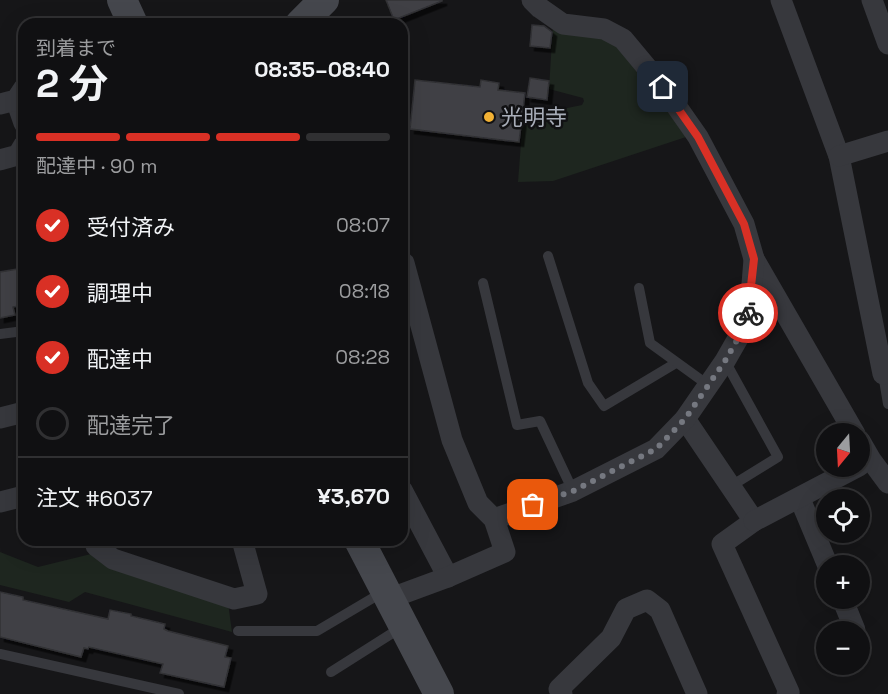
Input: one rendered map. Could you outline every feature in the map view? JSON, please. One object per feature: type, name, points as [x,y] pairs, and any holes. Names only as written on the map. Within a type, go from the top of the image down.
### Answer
[{"type":"street","points":[[122,0],[130,18]]},
{"type":"street","points":[[306,18],[324,0]]},
{"type":"street","points":[[533,0],[540,8],[563,24],[604,29],[623,39],[663,87],[698,137],[744,224],[754,259],[849,423]]},
{"type":"street","points":[[781,0],[839,156],[886,374]]},
{"type":"street","points":[[872,0],[888,44]]},
{"type":"street","points":[[839,156],[888,141]]},
{"type":"street","points":[[0,160],[18,154]]},
{"type":"street","points":[[494,519],[573,491],[656,449],[685,419],[725,361],[741,333],[750,309],[754,259]]},
{"type":"street","points":[[388,594],[448,577],[505,552],[494,519],[478,503],[452,440],[408,278]]},
{"type":"street","points":[[0,418],[18,414]]},
{"type":"street","points":[[685,419],[754,521]]},
{"type":"street","points":[[870,469],[888,483]]},
{"type":"street","points":[[787,694],[789,692],[723,544],[754,521],[840,477]]},
{"type":"street","points":[[0,502],[18,498]]},
{"type":"street","points":[[800,499],[823,555]]},
{"type":"street","points":[[408,501],[448,577]]},
{"type":"street","points":[[96,546],[113,559],[234,599],[257,594],[244,546]]},
{"type":"street","points":[[362,546],[439,694]]},
{"type":"street","points":[[562,694],[559,689],[611,638],[626,609],[647,600],[660,610],[697,694]]},
{"type":"lane","points":[[548,256],[588,382],[604,406],[676,363]]},
{"type":"lane","points":[[483,283],[517,425],[540,420],[573,491]]},
{"type":"lane","points":[[639,288],[650,343],[708,385]]},
{"type":"lane","points":[[0,334],[18,332]]},
{"type":"lane","points":[[725,361],[778,457],[731,486]]},
{"type":"lane","points":[[886,374],[888,404]]},
{"type":"lane","points":[[238,631],[317,631],[388,594]]},
{"type":"lane","points":[[331,672],[404,626]]},
{"type":"lane","points":[[0,654],[179,694]]},
{"type":"shaded area","points":[[553,24],[621,44],[686,137],[553,181],[518,182],[523,117],[582,105],[584,101],[583,98],[549,89]]},
{"type":"shaded area","points":[[0,552],[38,567],[91,554],[228,603],[232,632],[85,592],[69,602],[0,585]]},
{"type":"building","points":[[386,0],[442,0],[399,18],[393,18]]},
{"type":"building","points":[[532,25],[544,26],[552,32],[550,48],[530,46]]},
{"type":"building","points":[[530,78],[549,81],[547,100],[527,97]]},
{"type":"building","points":[[415,80],[480,87],[481,80],[499,83],[498,90],[525,93],[519,142],[410,129]]},
{"type":"building","points":[[18,269],[18,306],[13,307],[15,315],[0,318],[0,272]]},
{"type":"building","points":[[0,592],[23,597],[23,600],[108,619],[110,610],[131,614],[131,616],[165,624],[164,629],[168,631],[228,646],[225,657],[231,658],[224,687],[160,673],[163,664],[89,647],[84,648],[81,657],[0,637]]},
{"type":"way so far","points":[[533,505],[573,491],[656,449],[685,419],[725,361],[741,333],[748,313]]},
{"type":"place","name":"光明寺","points":[[489,117]]},
{"type":"route","points":[[663,87],[698,137],[744,224],[754,259],[748,313]]}]
